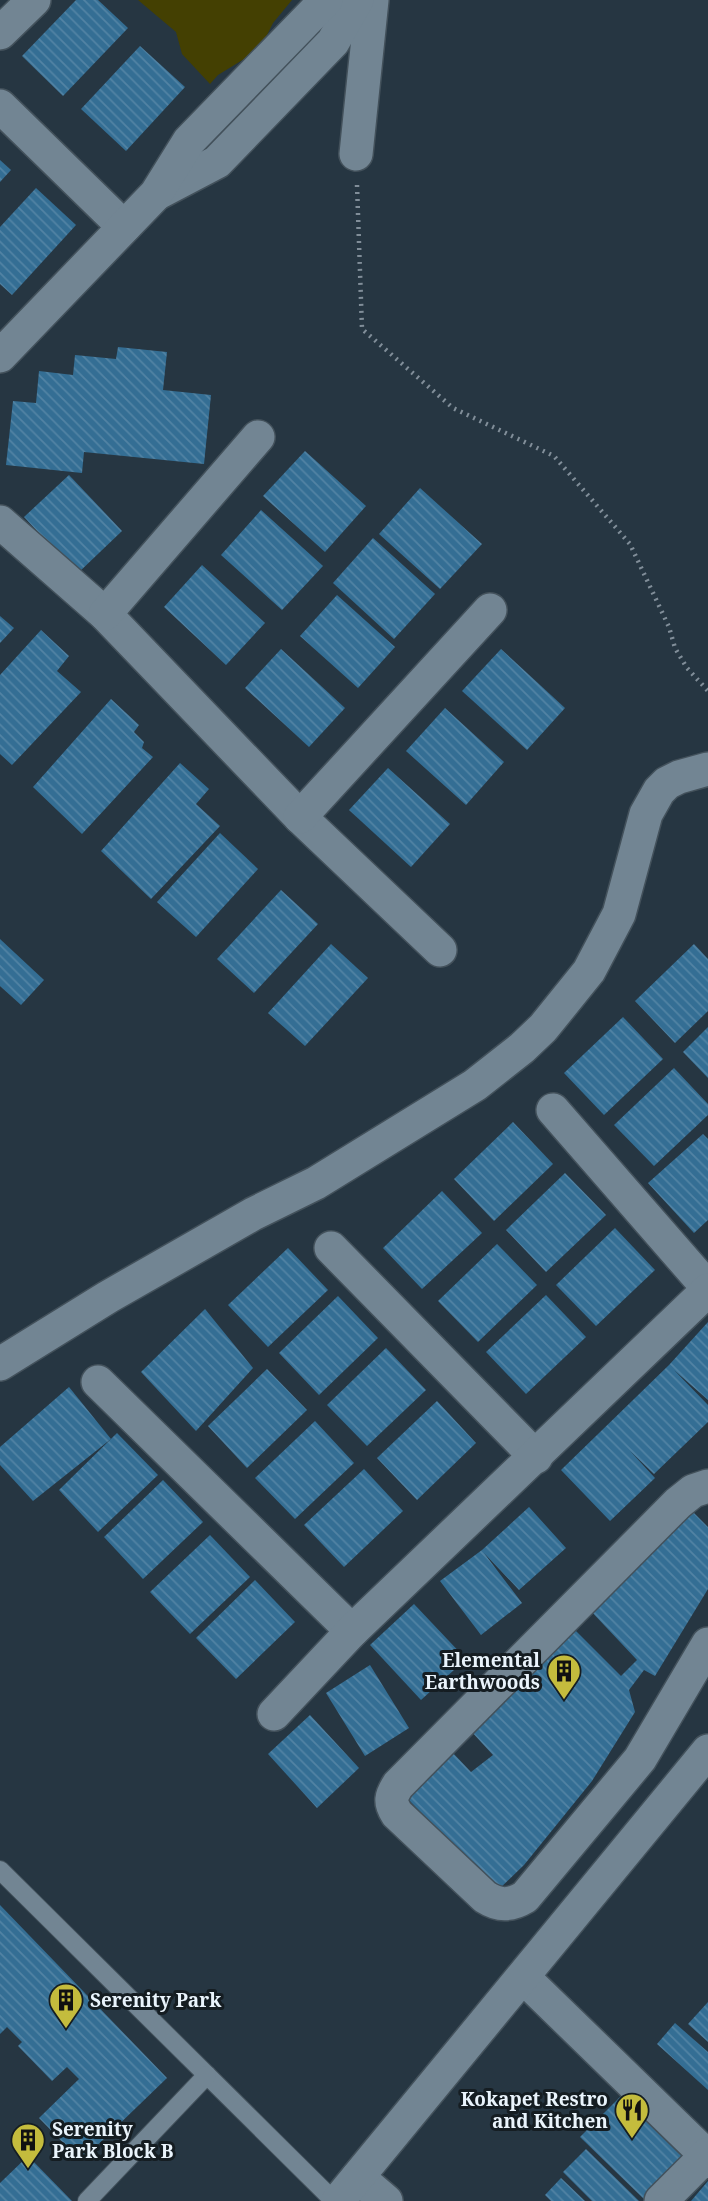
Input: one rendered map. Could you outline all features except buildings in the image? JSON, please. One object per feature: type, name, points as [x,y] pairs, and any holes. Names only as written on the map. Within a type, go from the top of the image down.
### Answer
[{"type":"street","points":[[0,33],[34,0]]},
{"type":"street","points":[[0,356],[156,194],[189,141],[326,0]]},
{"type":"street","points":[[156,194],[217,162],[333,43],[356,0]]},
{"type":"street","points":[[356,154],[372,0]]},
{"type":"street","points":[[0,106],[124,226]]},
{"type":"street","points":[[105,614],[258,437]]},
{"type":"street","points":[[0,522],[105,614],[300,817],[440,950]]},
{"type":"street","points":[[300,817],[490,610]]},
{"type":"street","points":[[0,1364],[108,1297],[253,1214],[316,1183],[475,1085],[522,1048],[543,1028],[589,971],[618,914],[652,801],[667,783],[708,769]]},
{"type":"street","points":[[274,1714],[352,1631],[708,1289],[552,1110]]},
{"type":"street","points":[[331,1248],[536,1457]]},
{"type":"street","points":[[98,1382],[352,1631]]},
{"type":"street","points":[[708,1486],[693,1491],[678,1503],[398,1784],[391,1795],[391,1805],[397,1814],[485,1897],[495,1904],[517,1902],[525,1897],[640,1759],[708,1644]]},
{"type":"street","points":[[386,2201],[344,2193],[708,1751]]},
{"type":"street","points":[[523,1977],[708,2155],[661,2201]]},
{"type":"lane","points":[[0,1870],[207,2075],[344,2193]]},
{"type":"lane","points":[[87,2201],[207,2075]]},
{"type":"path","points":[[356,154],[362,329],[453,408],[554,456],[630,544],[669,627],[675,648],[687,668],[708,691]]},
{"type":"shaded area","points":[[138,0],[292,0],[273,23],[265,39],[249,56],[218,75],[210,84],[182,54],[176,32]]},
{"type":"place","name":"Elemental Earthwoods","points":[[564,1701]]},
{"type":"place","name":"Serenity Park","points":[[66,2030]]},
{"type":"place","name":"Kokapet Restro and Kitchen","points":[[632,2140]]},
{"type":"place","name":"Serenity Park Block B","points":[[28,2170]]}]
